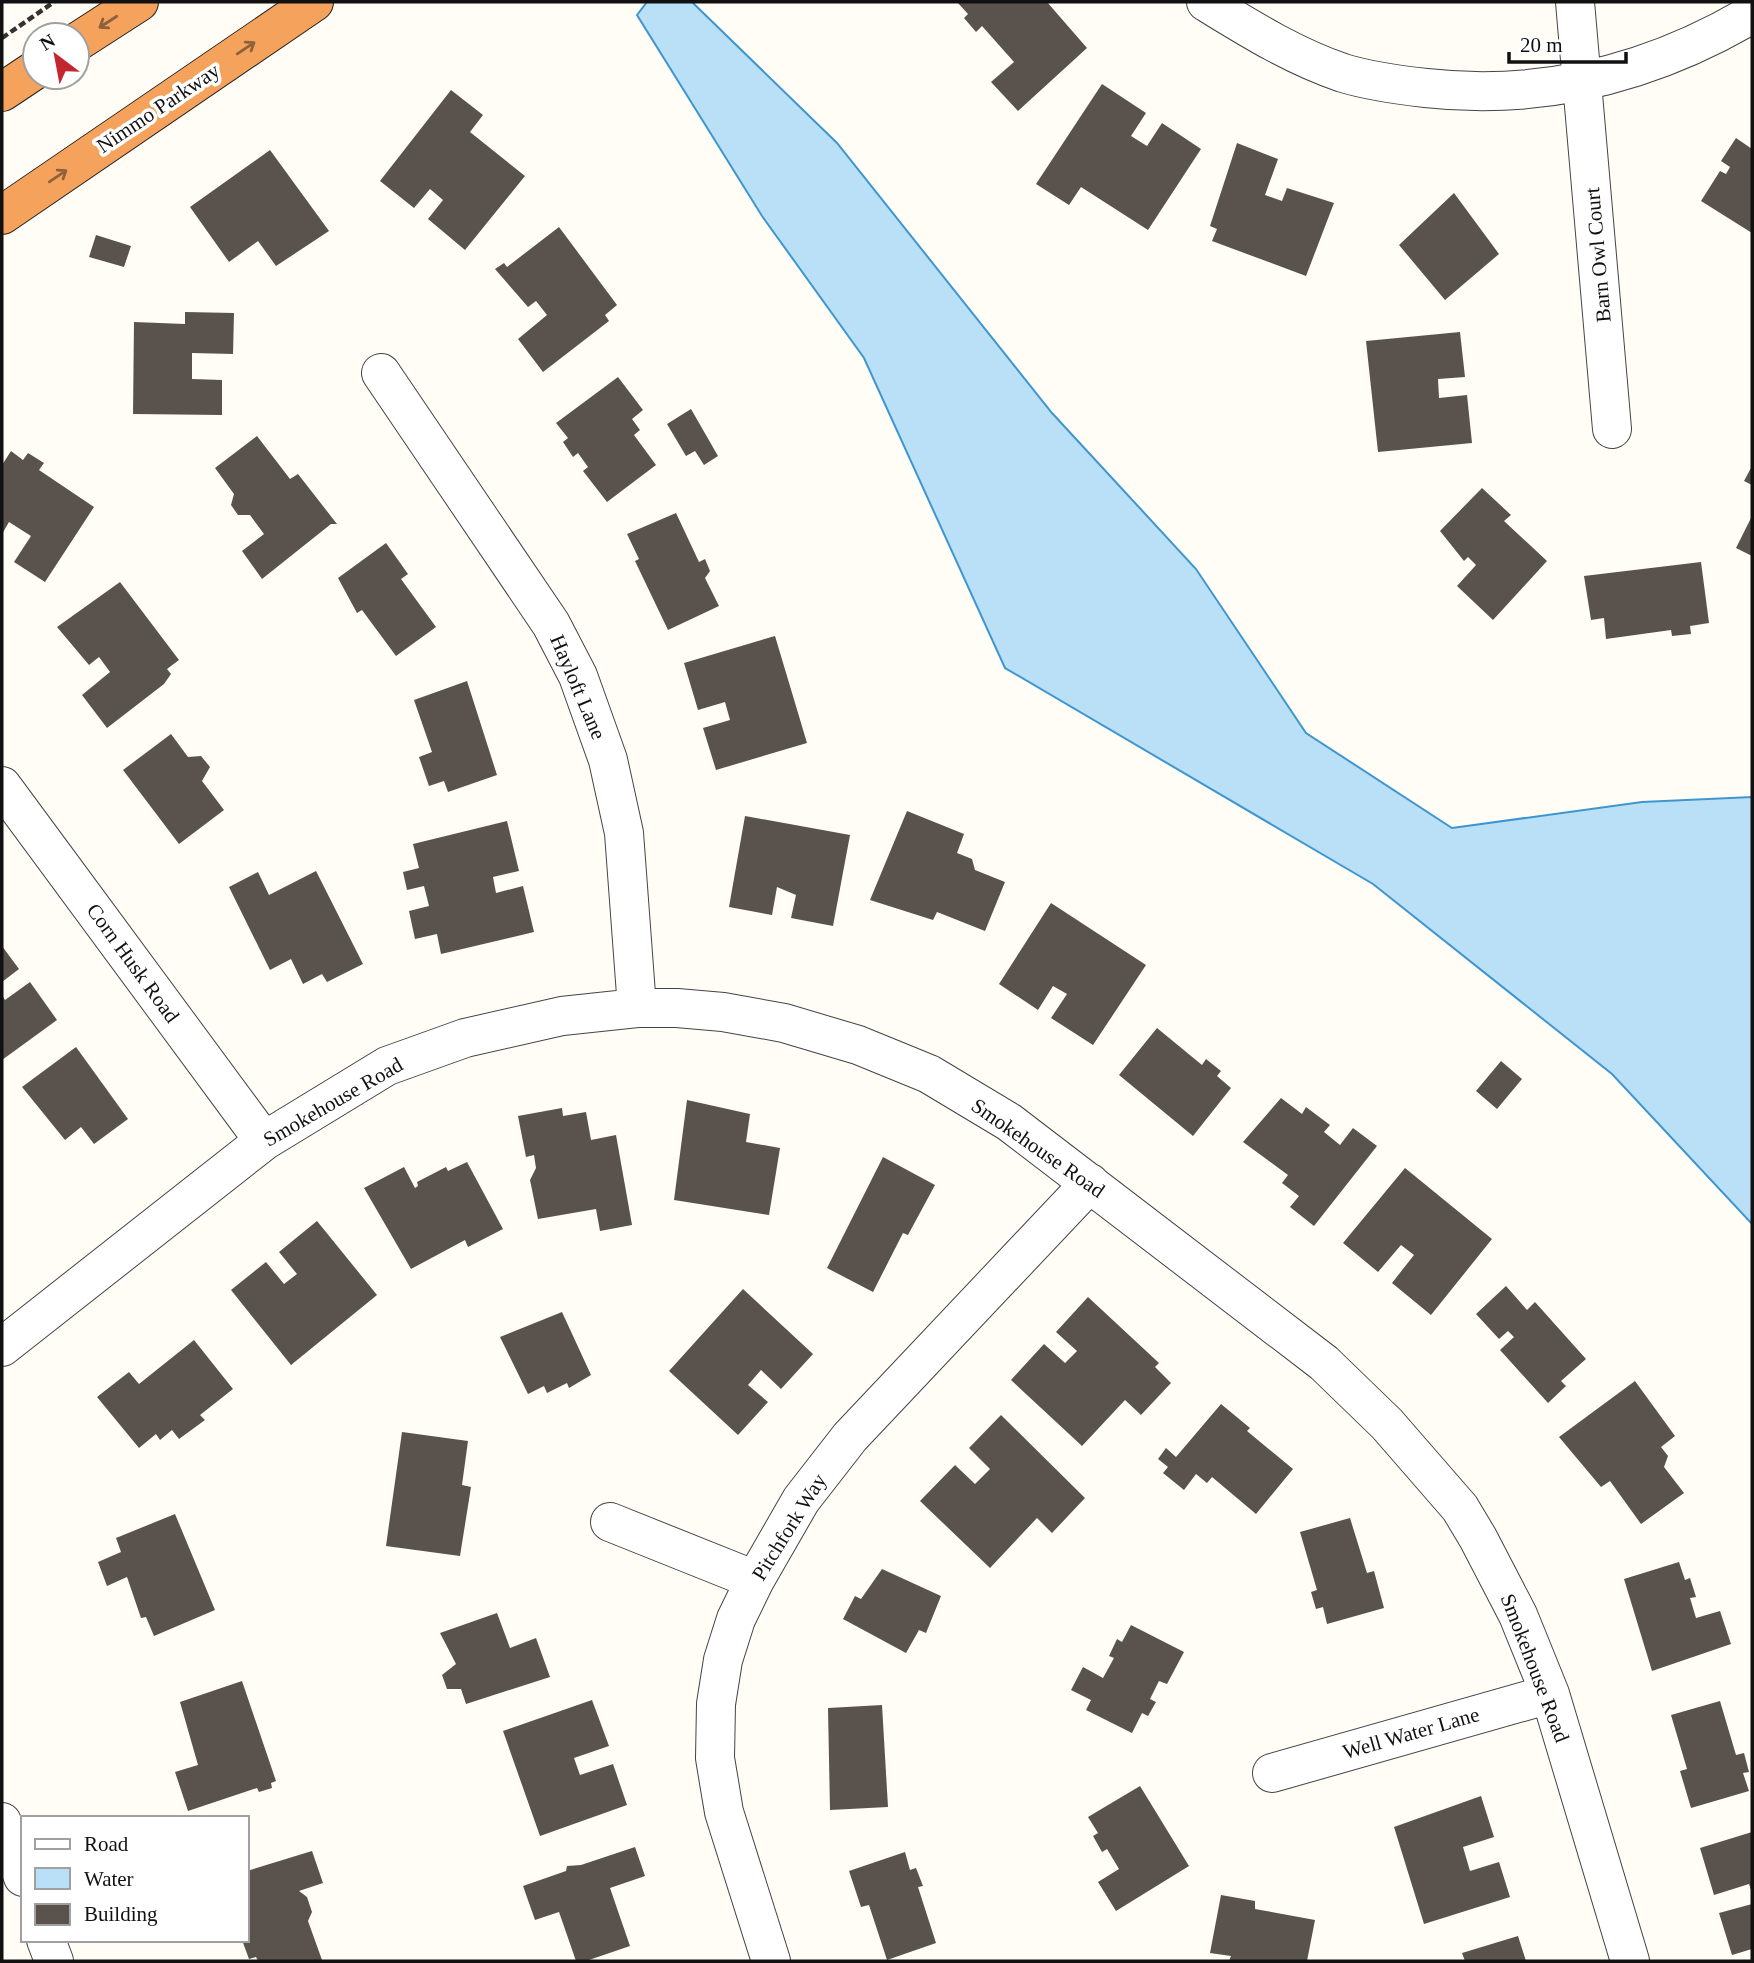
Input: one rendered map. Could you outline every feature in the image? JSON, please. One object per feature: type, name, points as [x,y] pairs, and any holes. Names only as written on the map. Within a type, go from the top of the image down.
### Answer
[{"type":"highway","points":[[91,33],[139,2]]},
{"type":"highway","name":"Nimmo Parkway","points":[[2,215],[314,2]]},
{"type":"highway","points":[[2,92],[21,79]]},
{"type":"street","points":[[1206,2],[1277,46],[1343,73],[1397,85],[1466,92],[1535,89],[1583,81],[1655,62],[1717,35],[1752,14]]},
{"type":"street","name":"Barn Owl Court","points":[[1575,2],[1612,429]]},
{"type":"street","name":"Hayloft Lane","points":[[381,373],[551,624],[578,677],[608,760],[624,833],[636,1008]]},
{"type":"street","name":"Corn Husk Road","points":[[2,786],[264,1141]]},
{"type":"street","name":"Smokehouse Road","points":[[2,1348],[264,1141],[387,1066],[465,1038],[562,1016],[636,1008],[677,1008],[723,1012],[784,1023],[858,1045],[929,1074],[1009,1122],[1090,1183],[1324,1363],[1387,1424],[1460,1508],[1518,1615],[1550,1694],[1630,1961]]},
{"type":"street","name":"Pitchfork Way","points":[[771,1961],[724,1812],[715,1758],[716,1704],[723,1660],[736,1619],[801,1500],[850,1437],[1090,1183]]},
{"type":"street","points":[[610,1522],[755,1580]]},
{"type":"street","name":"Well Water Lane","points":[[1272,1773],[1550,1694]]},
{"type":"street","points":[[2,1822],[21,1872]]},
{"type":"street","points":[[47,1942],[54,1961]]},
{"type":"path","points":[[2,38],[54,2]]},
{"type":"water","points":[[647,2],[692,2],[837,143],[1052,413],[1196,569],[1306,733],[1452,828],[1642,802],[1752,797],[1752,1224],[1612,1074],[1373,884],[1005,668],[864,358],[762,216],[637,15]]},
{"type":"building","points":[[957,2],[1047,2],[1087,48],[1018,111],[991,82],[1014,62],[982,26],[976,32],[964,18],[968,14]]},
{"type":"building","points":[[1102,84],[1146,113],[1131,136],[1147,146],[1162,123],[1201,149],[1148,230],[1081,187],[1069,205],[1036,184]]},
{"type":"building","points":[[451,90],[483,115],[470,132],[525,176],[465,250],[428,219],[443,200],[430,189],[414,208],[380,181]]},
{"type":"building","points":[[1736,138],[1752,149],[1752,233],[1701,201],[1720,171],[1726,174],[1730,167],[1721,161]]},
{"type":"building","points":[[1237,143],[1278,159],[1265,195],[1282,201],[1287,188],[1334,203],[1306,276],[1212,241],[1217,229],[1210,226]]},
{"type":"building","points":[[270,150],[329,231],[276,266],[258,241],[229,262],[190,207]]},
{"type":"building","points":[[1454,193],[1499,254],[1445,300],[1399,245]]},
{"type":"building","points":[[559,227],[617,305],[605,315],[609,321],[543,372],[518,339],[547,315],[536,301],[528,307],[495,269],[504,263],[507,267]]},
{"type":"building","points":[[96,235],[131,246],[124,267],[89,257]]},
{"type":"building","points":[[185,312],[234,313],[233,354],[192,353],[192,379],[222,380],[222,415],[133,414],[134,322],[185,324]]},
{"type":"building","points":[[1460,332],[1465,377],[1438,379],[1439,398],[1467,395],[1472,443],[1378,452],[1366,341]]},
{"type":"building","points":[[618,377],[643,410],[632,419],[640,430],[634,435],[656,465],[607,502],[583,471],[588,467],[578,453],[573,457],[563,442],[568,438],[556,423]]},
{"type":"building","points":[[691,409],[718,456],[704,465],[695,451],[686,456],[667,424]]},
{"type":"building","points":[[257,436],[290,479],[298,474],[337,524],[331,524],[262,579],[242,551],[264,534],[250,515],[238,515],[231,505],[234,494],[215,468]]},
{"type":"building","points":[[11,451],[23,460],[28,453],[44,463],[39,470],[94,507],[45,582],[14,562],[31,536],[9,522],[2,534],[2,465]]},
{"type":"building","points":[[1752,466],[1752,485],[1744,481]]},
{"type":"building","points":[[1482,488],[1511,515],[1504,521],[1547,561],[1493,620],[1457,586],[1476,565],[1468,557],[1464,561],[1440,531]]},
{"type":"building","points":[[676,513],[699,562],[705,559],[710,571],[705,578],[719,606],[668,630],[635,561],[639,559],[627,534]]},
{"type":"building","points":[[1752,516],[1752,556],[1736,548]]},
{"type":"building","points":[[386,543],[408,574],[401,579],[436,627],[396,656],[362,610],[357,613],[338,578]]},
{"type":"building","points":[[1701,562],[1709,623],[1690,626],[1691,634],[1672,636],[1671,630],[1606,639],[1604,618],[1591,620],[1584,576]]},
{"type":"building","points":[[120,582],[179,660],[167,669],[171,674],[164,684],[107,728],[82,695],[110,672],[99,657],[89,665],[57,627]]},
{"type":"building","points":[[775,636],[807,743],[716,770],[703,728],[730,720],[725,702],[698,710],[684,663]]},
{"type":"building","points":[[467,681],[497,775],[448,792],[444,781],[429,786],[419,757],[432,752],[414,700]]},
{"type":"building","points":[[171,734],[188,757],[201,756],[210,767],[202,781],[224,810],[179,844],[123,770]]},
{"type":"building","points":[[907,811],[964,834],[957,853],[972,859],[975,870],[1005,882],[985,931],[937,912],[933,920],[870,900]]},
{"type":"building","points":[[745,816],[850,835],[833,926],[791,918],[796,895],[777,887],[772,915],[729,907]]},
{"type":"building","points":[[507,821],[519,871],[493,877],[496,893],[523,886],[534,932],[441,954],[437,934],[415,939],[409,911],[429,906],[424,886],[407,890],[403,872],[419,868],[413,844]]},
{"type":"building","points":[[316,871],[363,964],[327,982],[322,974],[303,984],[291,959],[270,970],[229,887],[258,872],[269,895]]},
{"type":"building","points":[[1051,903],[1146,965],[1093,1045],[1051,1018],[1067,994],[1053,986],[1038,1010],[999,984]]},
{"type":"building","points":[[2,946],[19,969],[2,982]]},
{"type":"building","points":[[30,982],[57,1020],[2,1060],[2,995],[5,1000]]},
{"type":"building","points":[[1157,1028],[1202,1065],[1206,1059],[1221,1071],[1217,1076],[1231,1088],[1193,1136],[1119,1075]]},
{"type":"building","points":[[76,1047],[128,1119],[94,1144],[81,1127],[65,1140],[22,1087]]},
{"type":"building","points":[[1501,1061],[1522,1079],[1497,1109],[1476,1091]]},
{"type":"building","points":[[1281,1098],[1302,1114],[1306,1107],[1330,1125],[1324,1132],[1340,1145],[1353,1128],[1377,1146],[1314,1226],[1290,1207],[1299,1196],[1282,1183],[1288,1175],[1243,1142]]},
{"type":"building","points":[[687,1100],[750,1114],[746,1142],[780,1148],[769,1215],[674,1200]]},
{"type":"building","points":[[562,1108],[563,1116],[586,1112],[591,1140],[616,1135],[632,1225],[600,1231],[596,1209],[538,1219],[530,1180],[536,1168],[534,1155],[526,1157],[518,1116]]},
{"type":"building","points":[[883,1157],[935,1185],[908,1235],[903,1233],[873,1292],[827,1268]]},
{"type":"building","points":[[467,1162],[503,1229],[468,1247],[465,1240],[411,1269],[364,1188],[404,1167],[415,1188],[418,1186],[417,1182],[446,1167],[448,1171]]},
{"type":"building","points":[[1405,1168],[1492,1239],[1431,1315],[1392,1283],[1414,1255],[1401,1245],[1378,1272],[1343,1243]]},
{"type":"building","points":[[317,1221],[377,1295],[291,1365],[231,1290],[266,1262],[284,1284],[297,1274],[279,1252]]},
{"type":"building","points":[[1506,1286],[1527,1310],[1535,1302],[1586,1359],[1561,1381],[1566,1386],[1548,1403],[1500,1350],[1514,1337],[1508,1331],[1499,1339],[1476,1314]]},
{"type":"building","points":[[743,1289],[813,1354],[781,1389],[761,1370],[748,1385],[768,1402],[738,1435],[669,1371]]},
{"type":"building","points":[[1088,1297],[1159,1363],[1155,1367],[1171,1383],[1141,1415],[1125,1400],[1082,1446],[1011,1380],[1044,1344],[1065,1363],[1077,1351],[1056,1332]]},
{"type":"building","points":[[562,1312],[591,1375],[569,1388],[567,1383],[547,1393],[544,1386],[528,1394],[500,1337]]},
{"type":"building","points":[[194,1340],[233,1389],[200,1415],[205,1420],[179,1439],[172,1430],[160,1440],[156,1434],[139,1448],[97,1397],[129,1372],[139,1384]]},
{"type":"building","points":[[1635,1381],[1675,1436],[1661,1447],[1668,1456],[1664,1467],[1684,1493],[1641,1524],[1610,1481],[1601,1487],[1559,1437]]},
{"type":"building","points":[[1221,1404],[1250,1428],[1247,1431],[1293,1469],[1256,1514],[1212,1477],[1207,1483],[1196,1474],[1184,1490],[1163,1473],[1168,1467],[1158,1459],[1166,1448],[1176,1457]]},
{"type":"building","points":[[1001,1415],[1085,1498],[1052,1533],[1037,1518],[990,1568],[920,1501],[955,1465],[975,1484],[990,1469],[969,1448]]},
{"type":"building","points":[[402,1432],[468,1441],[462,1485],[471,1487],[460,1556],[386,1546]]},
{"type":"building","points":[[175,1514],[215,1610],[154,1636],[146,1617],[141,1618],[127,1577],[107,1586],[98,1562],[121,1552],[116,1538]]},
{"type":"building","points":[[1350,1518],[1367,1573],[1374,1571],[1384,1608],[1327,1624],[1323,1607],[1316,1609],[1311,1592],[1317,1590],[1300,1532]]},
{"type":"building","points":[[1679,1562],[1685,1580],[1690,1578],[1696,1597],[1690,1598],[1696,1618],[1720,1611],[1731,1644],[1652,1671],[1624,1579]]},
{"type":"building","points":[[882,1569],[941,1596],[926,1633],[919,1630],[906,1653],[843,1619],[855,1596],[861,1599]]},
{"type":"building","points":[[497,1613],[510,1648],[536,1638],[550,1677],[466,1704],[461,1689],[447,1689],[442,1675],[456,1664],[440,1633]]},
{"type":"building","points":[[1131,1625],[1184,1652],[1167,1684],[1159,1681],[1150,1699],[1156,1702],[1148,1716],[1142,1713],[1132,1733],[1086,1710],[1091,1700],[1071,1690],[1083,1667],[1103,1678],[1114,1658],[1109,1656],[1117,1639],[1122,1642]]},
{"type":"building","points":[[242,1681],[276,1781],[271,1783],[272,1788],[259,1792],[257,1788],[188,1811],[175,1772],[198,1765],[180,1702]]},
{"type":"building","points":[[592,1700],[609,1746],[574,1758],[580,1775],[613,1764],[627,1805],[540,1836],[503,1731]]},
{"type":"building","points":[[1720,1701],[1736,1755],[1744,1753],[1749,1772],[1743,1773],[1749,1791],[1691,1808],[1680,1771],[1687,1769],[1671,1715]]},
{"type":"building","points":[[882,1705],[888,1807],[830,1810],[828,1708]]},
{"type":"building","points":[[1140,1786],[1189,1866],[1116,1911],[1098,1882],[1119,1869],[1107,1849],[1102,1852],[1093,1836],[1098,1833],[1088,1817]]},
{"type":"building","points":[[1481,1796],[1494,1837],[1463,1847],[1470,1871],[1499,1862],[1510,1897],[1424,1924],[1394,1827]]},
{"type":"building","points":[[1752,1832],[1752,1893],[1749,1884],[1714,1895],[1700,1848]]},
{"type":"building","points":[[635,1847],[645,1876],[610,1888],[630,1946],[586,1961],[576,1961],[559,1912],[535,1920],[523,1886],[566,1871],[567,1866],[581,1865]]},
{"type":"building","points":[[312,1851],[323,1883],[299,1891],[307,1897],[312,1912],[308,1921],[322,1960],[249,1959],[243,1942],[248,1942],[248,1871]]},
{"type":"building","points":[[905,1852],[910,1870],[916,1868],[923,1886],[918,1887],[936,1943],[887,1960],[869,1905],[861,1907],[849,1871]]},
{"type":"building","points":[[1221,1895],[1255,1901],[1255,1909],[1315,1920],[1307,1961],[1229,1961],[1231,1956],[1210,1953]]},
{"type":"building","points":[[1752,1904],[1752,1949],[1732,1955],[1719,1913]]},
{"type":"building","points":[[1518,1936],[1526,1961],[1465,1961],[1462,1953]]}]
